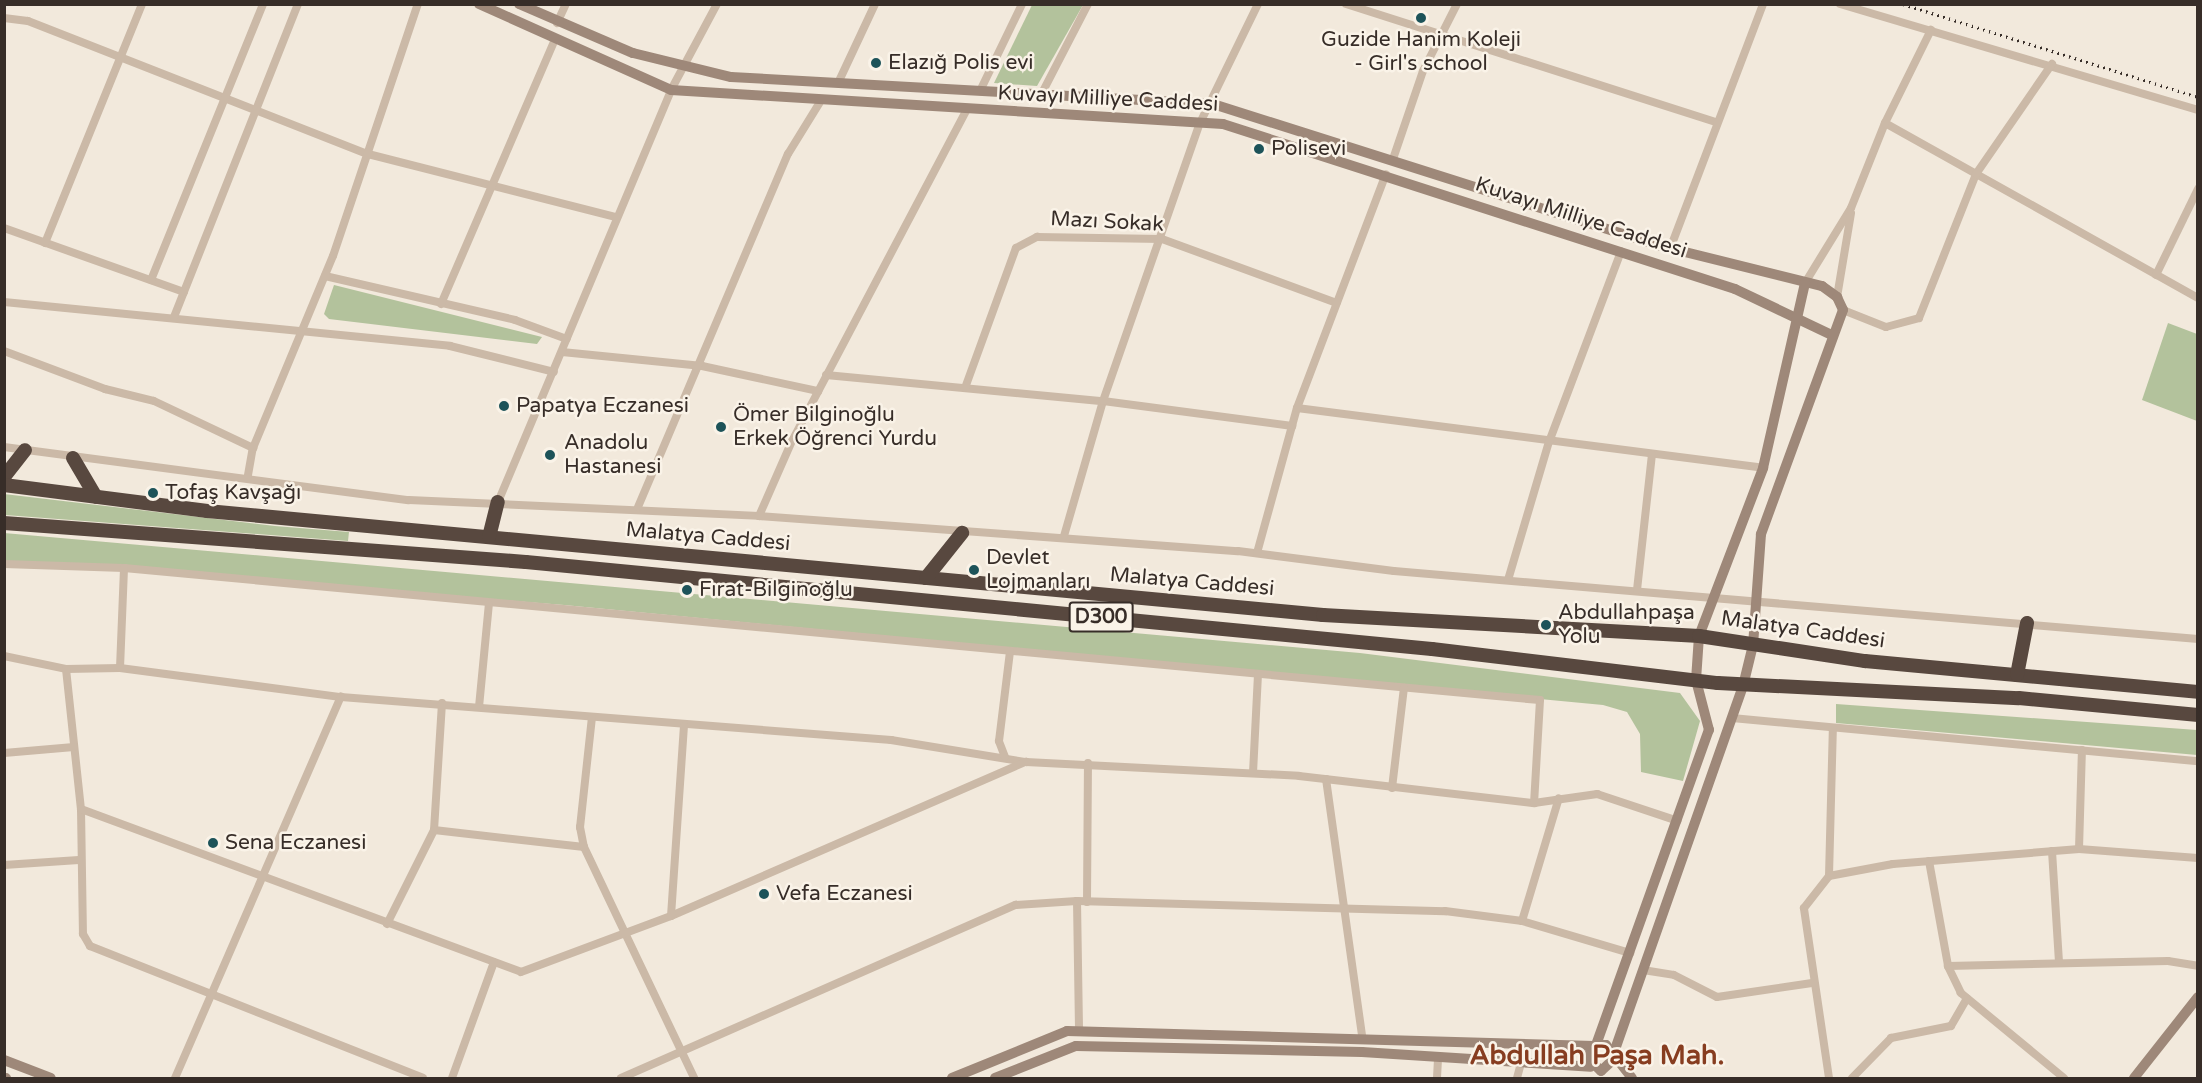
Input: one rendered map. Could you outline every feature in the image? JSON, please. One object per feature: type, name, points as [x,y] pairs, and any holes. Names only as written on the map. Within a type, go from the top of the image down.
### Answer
[{"type":"highway","points":[[4,477],[25,450]]},
{"type":"highway","points":[[73,458],[96,497]]},
{"type":"highway","name":"Malatya Caddesi","points":[[4,485],[96,497],[489,537],[1323,615],[1699,636],[1753,645],[2017,675],[2198,692]]},
{"type":"highway","points":[[489,537],[498,502]]},
{"type":"highway","name":"Malatya Caddesi","points":[[4,523],[526,562],[1408,646],[1743,686],[2019,698],[2198,715]]},
{"type":"highway","points":[[926,578],[962,533]]},
{"type":"highway","points":[[2017,675],[2027,623]]},
{"type":"main road","name":"Kuvayı Milliye Caddesi","points":[[479,4],[672,90],[820,102],[1223,124],[1386,174],[1735,289],[1793,319],[1832,335]]},
{"type":"main road","name":"Kuvayı Milliye Caddesi","points":[[519,4],[557,23],[682,68],[768,81],[839,81],[1213,104],[1393,159],[1670,249],[1805,283],[1837,297]]},
{"type":"main road","points":[[1600,1072],[1587,1057],[1595,1045],[1630,953],[1709,730],[1696,680],[1699,636],[1718,598],[1763,468],[1791,362],[1793,319],[1805,283]]},
{"type":"main road","points":[[1600,1072],[1614,1055],[1743,686],[1753,645],[1761,534],[1843,310],[1837,297]]},
{"type":"main road","points":[[2133,1078],[2198,996]]},
{"type":"main road","points":[[952,1078],[1079,1030],[1362,1036],[1595,1045],[1614,1055],[1632,1078]]},
{"type":"main road","points":[[994,1078],[1007,1076],[1076,1046],[1438,1056],[1600,1072]]},
{"type":"main road","points":[[4,1060],[51,1078]]},
{"type":"street","points":[[45,243],[142,4]]},
{"type":"street","points":[[151,280],[263,4]]},
{"type":"street","points":[[174,317],[298,4]]},
{"type":"street","points":[[248,476],[253,448],[325,276],[418,4]]},
{"type":"street","points":[[557,23],[566,4]]},
{"type":"street","points":[[498,502],[554,372],[616,217],[682,68],[717,4]]},
{"type":"street","points":[[839,81],[875,4]]},
{"type":"street","points":[[980,91],[1022,4]]},
{"type":"street","points":[[1041,95],[1088,4]]},
{"type":"street","points":[[1064,536],[1103,401],[1162,238],[1200,123],[1213,104],[1258,4]]},
{"type":"street","points":[[1346,4],[1716,122]]},
{"type":"street","points":[[1393,159],[1442,34],[1457,4]]},
{"type":"street","points":[[1670,249],[1716,122],[1763,4]]},
{"type":"street","points":[[1840,4],[2052,64],[2198,110]]},
{"type":"street","points":[[4,18],[28,21],[256,107],[368,154],[491,188],[616,217]]},
{"type":"street","points":[[1805,283],[1851,208],[1885,123],[1931,30]]},
{"type":"street","points":[[441,304],[555,39]]},
{"type":"street","points":[[1843,310],[1886,327],[1918,318],[1976,174],[2052,64]]},
{"type":"street","points":[[638,507],[702,366],[788,154],[820,102]]},
{"type":"street","points":[[759,516],[826,375],[966,111]]},
{"type":"street","points":[[1885,123],[2198,298]]},
{"type":"street","points":[[1257,553],[1297,408],[1386,174]]},
{"type":"street","points":[[2156,275],[2198,189]]},
{"type":"street","points":[[1837,297],[1851,208]]},
{"type":"street","points":[[4,228],[184,292]]},
{"type":"street","name":"Mazı Sokak","points":[[964,388],[1016,248],[1037,237],[1162,238],[1336,303]]},
{"type":"street","points":[[1508,580],[1549,442],[1621,251]]},
{"type":"street","points":[[325,276],[514,320],[567,339]]},
{"type":"street","points":[[4,302],[450,346],[554,372]]},
{"type":"street","points":[[4,351],[105,389],[154,401],[253,448]]},
{"type":"street","points":[[562,352],[702,366],[818,391]]},
{"type":"street","points":[[826,375],[1103,401],[1292,426]]},
{"type":"street","points":[[1297,408],[1763,468]]},
{"type":"street","points":[[4,447],[73,458],[248,476],[409,500],[638,507],[962,533],[1064,536],[1257,553],[1508,580],[1718,598],[1755,599],[2198,639]]},
{"type":"street","points":[[1637,590],[1652,454]]},
{"type":"street","points":[[4,564],[124,568],[489,604],[1540,700],[1534,802]]},
{"type":"street","points":[[120,668],[124,568]]},
{"type":"street","points":[[479,707],[489,604]]},
{"type":"street","points":[[1005,757],[999,741],[1010,652]]},
{"type":"street","points":[[4,656],[66,669],[120,668],[341,697],[442,703],[684,726],[891,740],[1026,762],[1088,763],[1253,773],[1534,802],[1597,794],[1678,821]]},
{"type":"street","points":[[66,669],[81,808],[79,860],[83,934],[90,946],[423,1078]]},
{"type":"street","points":[[1253,773],[1258,675]]},
{"type":"street","points":[[1392,788],[1404,688]]},
{"type":"street","points":[[175,1078],[210,994],[266,876],[341,697]]},
{"type":"street","points":[[387,924],[434,830],[442,703]]},
{"type":"street","points":[[592,717],[580,827],[584,847],[694,1078]]},
{"type":"street","points":[[1732,718],[2198,761]]},
{"type":"street","points":[[671,916],[684,726]]},
{"type":"street","points":[[1829,1078],[1812,983],[1804,908],[1829,876],[1833,728]]},
{"type":"street","points":[[4,753],[74,747]]},
{"type":"street","points":[[2079,849],[2082,750]]},
{"type":"street","points":[[81,808],[520,972],[623,931],[671,916],[1026,762]]},
{"type":"street","points":[[1087,902],[1088,763]]},
{"type":"street","points":[[1326,779],[1347,907],[1362,1036]]},
{"type":"street","points":[[1522,921],[1559,798]]},
{"type":"street","points":[[434,830],[584,847]]},
{"type":"street","points":[[1829,876],[1929,861],[2079,849],[2198,858]]},
{"type":"street","points":[[2052,851],[2059,963]]},
{"type":"street","points":[[4,865],[79,860]]},
{"type":"street","points":[[1929,861],[1948,966],[1967,998],[2064,1078]]},
{"type":"street","points":[[1077,901],[1079,1030]]},
{"type":"street","points":[[621,1078],[930,946],[987,915],[1016,905],[1077,901],[1347,907],[1522,921],[1630,953]]},
{"type":"street","points":[[1948,966],[2168,961],[2198,966]]},
{"type":"street","points":[[452,1078],[494,962]]},
{"type":"street","points":[[1643,970],[1674,975],[1717,997],[1812,983]]},
{"type":"street","points":[[1852,1078],[1891,1038],[1951,1026],[1967,998]]},
{"type":"street","points":[[1437,1078],[1438,1056]]},
{"type":"street","points":[[1517,1078],[1521,1063]]},
{"type":"green space","points":[[1032,5],[1083,5],[1037,86],[994,83]]},
{"type":"green space","points":[[334,285],[542,337],[537,344],[329,319],[324,314]]},
{"type":"green space","points":[[2168,323],[2197,334],[2197,421],[2142,400]]},
{"type":"green space","points":[[4,494],[275,526],[349,532],[348,541],[5,515]]},
{"type":"green space","points":[[4,533],[1360,653],[1680,693],[1700,721],[1683,781],[1641,772],[1640,734],[1627,712],[1603,705],[564,605],[5,561]]},
{"type":"green space","points":[[1836,704],[2197,730],[2197,755],[1836,723]]},
{"type":"railway","points":[[1903,4],[2198,97]]},
{"type":"place","name":"Guzide Hanim Koleji - Girl's school","points":[[1421,18]]},
{"type":"place","name":"Elazığ Polis evi","points":[[876,63]]},
{"type":"place","name":"Polisevi","points":[[1259,149]]},
{"type":"place","name":"Papatya Eczanesi","points":[[504,406]]},
{"type":"place","name":"Ömer Bilginoğlu Erkek Öğrenci Yurdu","points":[[721,427]]},
{"type":"place","name":"Anadolu Hastanesi","points":[[550,455]]},
{"type":"place","name":"Tofaş Kavşağı","points":[[153,493]]},
{"type":"place","name":"Devlet Lojmanları","points":[[974,570]]},
{"type":"place","name":"Fırat-Bilginoğlu","points":[[687,590]]},
{"type":"place","name":"Abdullahpaşa Yolu","points":[[1546,625]]},
{"type":"place","name":"Sena Eczanesi","points":[[213,843]]},
{"type":"place","name":"Vefa Eczanesi","points":[[764,894]]},
{"type":"district","name":"Abdullah Paşa Mah.","points":[[1597,1056]]}]
